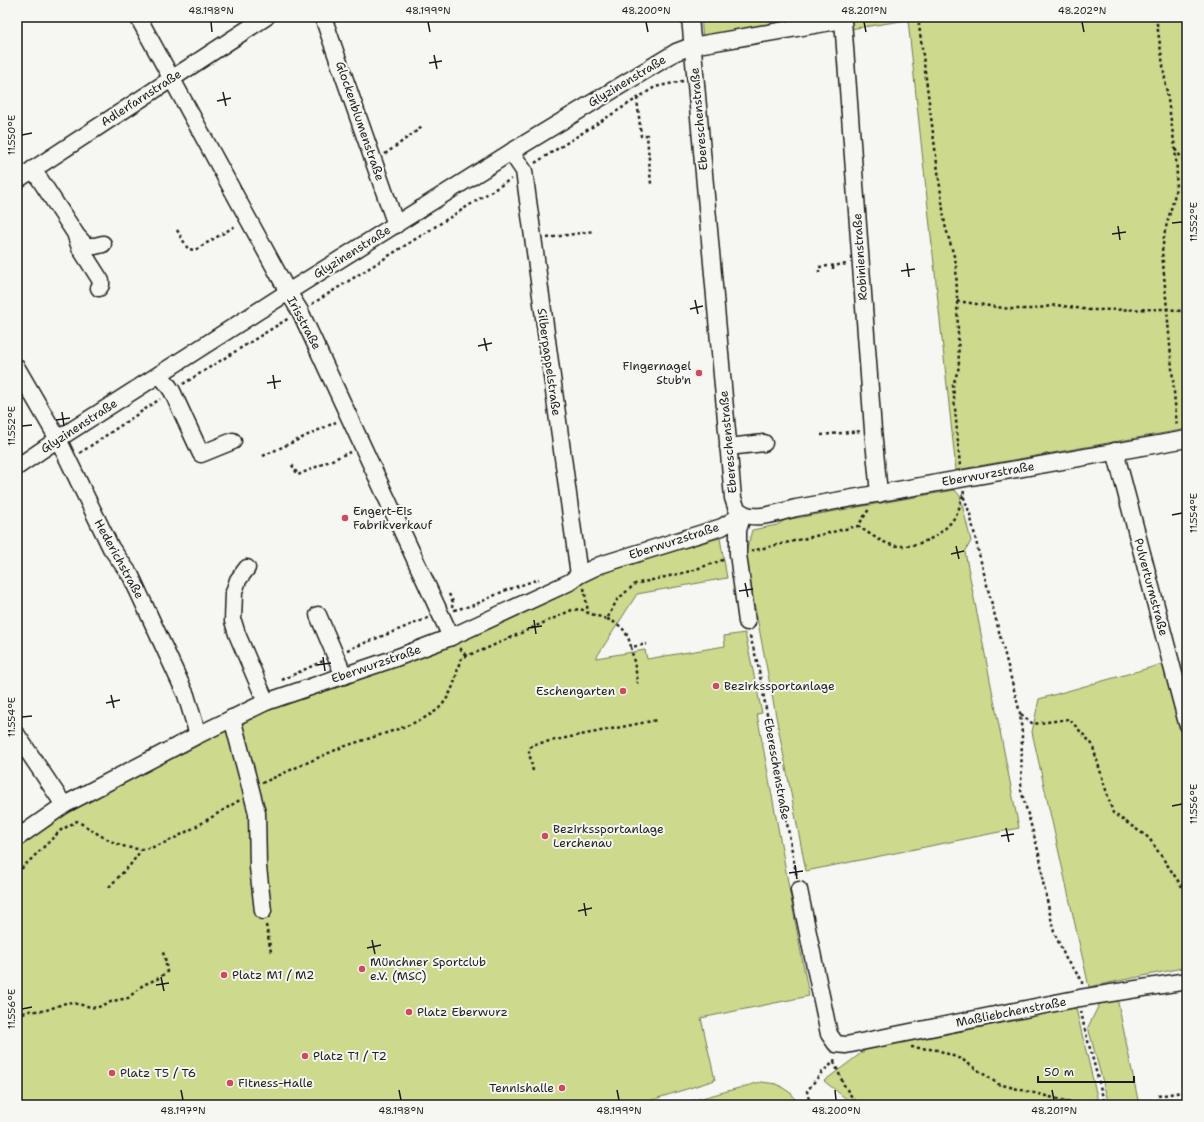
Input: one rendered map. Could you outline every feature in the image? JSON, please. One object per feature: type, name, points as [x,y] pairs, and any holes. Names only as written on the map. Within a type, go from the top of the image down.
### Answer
[{"type":"street","name":"Irisstraße","points":[[138,17],[288,292],[300,311],[451,637]]},
{"type":"street","name":"Adlerfarnstraße","points":[[17,180],[266,17]]},
{"type":"street","name":"Glockenblumenstraße","points":[[323,17],[396,225]]},
{"type":"street","name":"Ebereschenstraße","points":[[690,17],[733,498],[736,508],[743,514]]},
{"type":"street","name":"Glyzinenstraße","points":[[17,467],[58,439],[288,292],[511,152],[676,52],[692,46],[843,20]]},
{"type":"street","name":"Robinienstraße","points":[[843,20],[860,263],[879,494]]},
{"type":"street","name":"Silberpappelstraße","points":[[511,152],[524,171],[579,575]]},
{"type":"street","points":[[33,169],[75,233],[86,246],[103,244]]},
{"type":"street","points":[[75,233],[80,248],[101,281],[99,288]]},
{"type":"street","name":"Hederichstraße","points":[[17,368],[58,439],[111,548],[131,576],[186,695],[198,735]]},
{"type":"street","points":[[160,374],[172,391],[201,454],[233,441]]},
{"type":"street","name":"Eberwurzstraße","points":[[17,838],[64,805],[198,735],[266,702],[393,659],[451,637],[570,582],[579,575],[600,565],[722,527],[743,514],[752,517],[879,494],[962,487],[1115,451],[1187,439]]},
{"type":"street","points":[[728,447],[764,443]]},
{"type":"street","name":"Pulverturmstraße","points":[[1115,451],[1187,723]]},
{"type":"street","points":[[743,514],[738,530],[738,554],[747,622]]},
{"type":"street","points":[[248,568],[238,580],[234,592],[233,621],[237,634],[266,702]]},
{"type":"street","points":[[318,615],[344,676]]},
{"type":"street","points":[[232,718],[257,813],[258,868],[263,911]]},
{"type":"street","points":[[17,734],[64,805]]},
{"type":"street","points":[[799,890],[829,1034],[836,1044]]},
{"type":"street","name":"Maßliebchenstraße","points":[[836,1044],[846,1045],[1080,998],[1187,981]]},
{"type":"path","points":[[918,17],[945,225],[956,263],[959,366],[953,385],[962,487],[1020,713],[1022,733],[1021,790],[1041,863],[1043,882],[1054,932],[1067,961],[1082,980],[1083,991],[1080,998],[1084,1026],[1104,1105]]},
{"type":"path","points":[[1156,17],[1177,171],[1175,194],[1165,231],[1162,251],[1177,426],[1173,431]]},
{"type":"path","points":[[300,311],[524,171],[637,98],[656,87],[695,79]]},
{"type":"path","points":[[637,98],[641,136],[647,135],[651,184]]},
{"type":"path","points":[[374,162],[422,127]]},
{"type":"path","points":[[1175,148],[1187,165]]},
{"type":"path","points":[[177,230],[188,249],[195,250],[248,218]]},
{"type":"path","points":[[533,240],[594,231]]},
{"type":"path","points":[[820,273],[819,267],[860,263]]},
{"type":"path","points":[[833,266],[834,272]]},
{"type":"path","points":[[957,301],[1010,309],[1032,309],[1056,305],[1090,310],[1168,309],[1187,312]]},
{"type":"path","points":[[263,456],[349,416]]},
{"type":"path","points":[[821,435],[873,430]]},
{"type":"path","points":[[292,465],[298,475],[363,446]]},
{"type":"path","points":[[858,526],[881,540],[898,546],[915,544],[929,540],[945,530],[957,513],[962,487]]},
{"type":"path","points":[[607,619],[617,600],[635,584],[687,572],[738,554],[858,526],[879,494]]},
{"type":"path","points":[[579,575],[584,587],[588,613]]},
{"type":"path","points":[[280,681],[334,655],[440,613],[474,605],[504,591],[544,578]]},
{"type":"path","points":[[17,873],[61,830],[77,821],[111,841],[129,848],[142,850],[157,846],[245,798],[251,788],[339,749],[395,730],[427,717],[441,706],[449,694],[455,682],[460,660],[466,656],[483,650],[572,610],[581,609],[588,613],[607,619],[625,630],[628,634],[631,647],[637,683]]},
{"type":"path","name":"Ebereschenstraße","points":[[747,622],[758,665],[799,890]]},
{"type":"path","points":[[631,647],[647,644]]},
{"type":"path","points":[[1020,713],[1033,724],[1069,719],[1092,744],[1113,812],[1149,838],[1187,894]]},
{"type":"path","points":[[533,771],[529,752],[530,747],[535,744],[657,720]]},
{"type":"path","points":[[109,887],[142,850]]},
{"type":"path","points":[[263,911],[271,952]]},
{"type":"path","points":[[17,1015],[29,1011],[44,1011],[68,1002],[96,1008],[113,1001],[128,998],[143,985],[157,979],[167,972],[162,950]]},
{"type":"path","points":[[836,1044],[834,1062],[844,1085],[857,1105]]},
{"type":"path","points":[[907,1047],[938,1050],[963,1060],[998,1084],[1077,1105]]},
{"type":"path","points":[[810,1105],[807,1091],[822,1072],[834,1062]]},
{"type":"path","points":[[1158,1096],[1187,1091]]},
{"type":"path","points":[[1041,1105],[1070,1102]]},
{"type":"green space","points":[[701,17],[815,17],[703,38]]},
{"type":"green space","points":[[848,17],[1187,17],[1187,429],[956,470],[908,20],[850,29]]},
{"type":"green space","points":[[955,490],[960,496],[971,541],[965,552],[1019,828],[806,871],[753,597],[746,553],[752,530],[777,525],[785,520]]},
{"type":"green space","points":[[720,538],[727,578],[637,594],[596,658],[645,650],[647,659],[725,646],[724,636],[745,633],[762,713],[757,714],[809,996],[701,1018],[715,1080],[636,1105],[17,1105],[17,847],[61,815],[160,760],[266,711],[450,644],[607,570]]},
{"type":"green space","points":[[1163,664],[1187,754],[1187,967],[1089,987],[1032,732],[1039,699]]},
{"type":"green space","points":[[1117,998],[1139,1105],[1109,1105],[1088,1027],[1101,1001]]},
{"type":"green space","points":[[1069,1006],[1076,1009],[1099,1105],[851,1105],[849,1101],[824,1081],[868,1048],[967,1030],[989,1018]]},
{"type":"green space","points":[[761,1082],[777,1084],[792,1094],[798,1105],[676,1105]]},
{"type":"place","name":"Fingernagel Stub'n","points":[[699,373]]},
{"type":"place","name":"Engert-Eis Fabrikverkauf","points":[[345,518]]},
{"type":"place","name":"Bezirkssportanlage","points":[[716,686]]},
{"type":"place","name":"Eschengarten","points":[[623,691]]},
{"type":"place","name":"Bezirkssportanlage Lerchenau","points":[[545,836]]},
{"type":"place","name":"Münchner Sportclub e.V. (MSC)","points":[[362,969]]},
{"type":"place","name":"Platz M1 / M2","points":[[224,975]]},
{"type":"place","name":"Platz Eberwurz","points":[[409,1012]]},
{"type":"place","name":"Platz T1 / T2","points":[[305,1056]]},
{"type":"place","name":"Platz T5 / T6","points":[[112,1073]]},
{"type":"place","name":"Fitness-Halle","points":[[230,1083]]},
{"type":"place","name":"Tennishalle","points":[[562,1088]]}]
